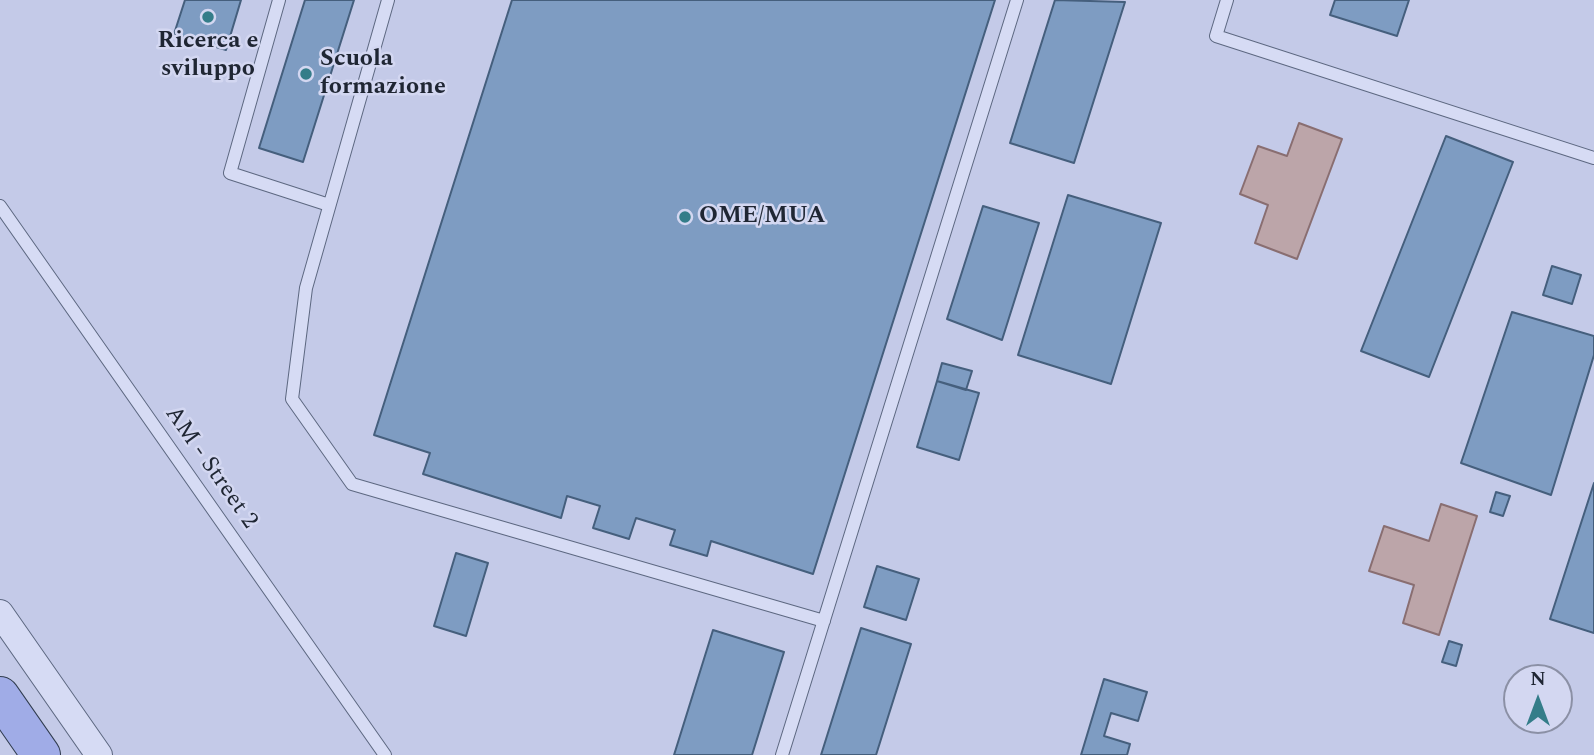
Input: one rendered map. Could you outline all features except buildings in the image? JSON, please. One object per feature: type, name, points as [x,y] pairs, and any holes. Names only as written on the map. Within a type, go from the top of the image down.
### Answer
[{"type":"main road","points":[[0,696],[41,755]]},
{"type":"street","points":[[0,613],[99,755]]},
{"type":"lane","points":[[279,0],[230,173],[330,205]]},
{"type":"lane","points":[[388,0],[306,288],[292,399],[352,484],[824,621]]},
{"type":"lane","points":[[782,755],[1017,0]]},
{"type":"lane","points":[[1227,0],[1216,36],[1594,158]]},
{"type":"lane","name":"AM - Street 2","points":[[0,206],[385,755]]},
{"type":"shaded area","points":[[1299,123],[1342,139],[1297,259],[1255,243],[1268,205],[1240,194],[1258,146],[1287,156]]},
{"type":"shaded area","points":[[1441,504],[1477,516],[1439,635],[1403,623],[1414,585],[1369,571],[1384,526],[1429,541]]},
{"type":"place","name":"Ricerca e sviluppo","points":[[208,17]]},
{"type":"place","name":"Scuola formazione","points":[[306,74]]},
{"type":"place","name":"OME/MUA","points":[[685,217]]}]
